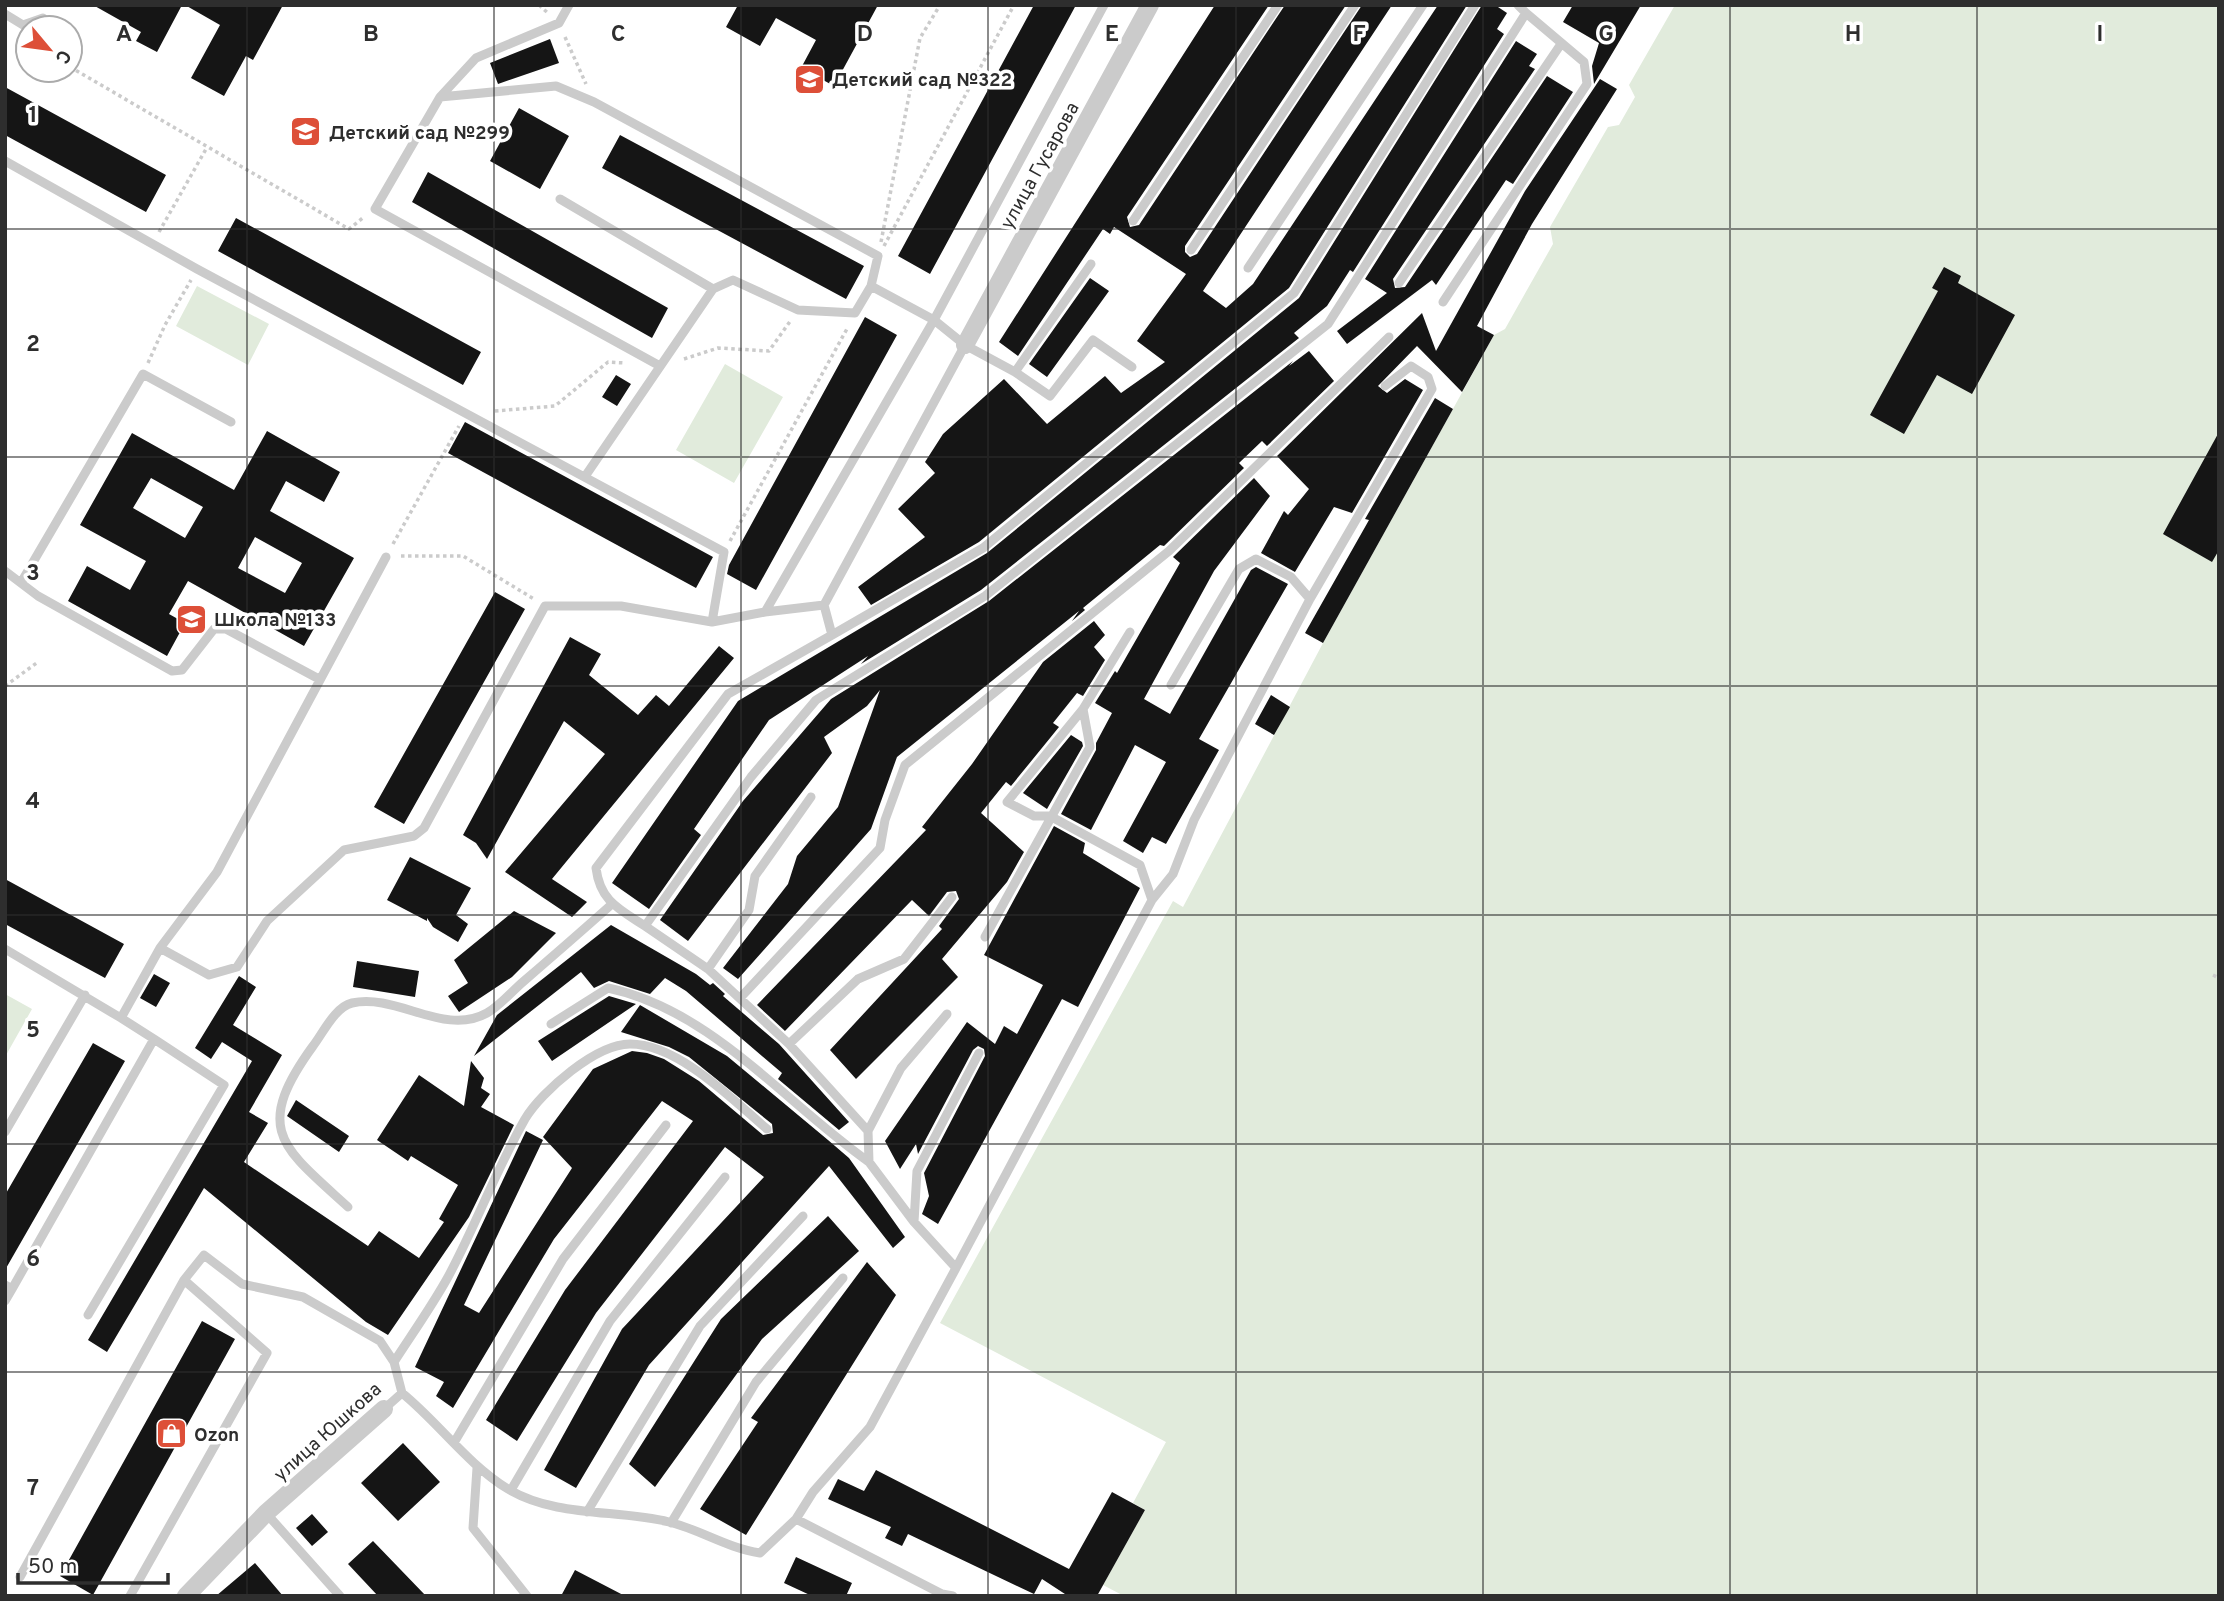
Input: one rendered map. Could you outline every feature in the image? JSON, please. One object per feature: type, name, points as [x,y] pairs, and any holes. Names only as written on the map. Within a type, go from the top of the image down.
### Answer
[{"type":"street","name":"улица Гусарова","points":[[965,345],[1150,5]]},
{"type":"street","name":"улица Юшкова","points":[[186,1596],[266,1513],[384,1409]]},
{"type":"lane","points":[[569,5],[559,23],[476,58],[440,97],[375,209],[660,366]]},
{"type":"lane","points":[[765,612],[934,320],[1104,5]]},
{"type":"lane","points":[[1132,221],[1278,5]]},
{"type":"lane","points":[[1191,250],[1355,5]]},
{"type":"lane","points":[[1248,268],[1423,5]]},
{"type":"lane","points":[[868,1131],[789,1044],[741,997],[708,969],[612,904],[598,886],[596,868],[729,694],[983,548],[1294,293],[1475,5]]},
{"type":"lane","points":[[1443,302],[1587,84],[1584,62],[1518,5]]},
{"type":"lane","points":[[645,926],[751,777],[816,700],[985,596],[1328,324],[1526,13]]},
{"type":"lane","points":[[1399,283],[1561,44]]},
{"type":"lane","points":[[440,97],[556,86],[594,102],[878,256],[871,286],[855,313],[798,310],[733,280],[713,289],[586,475]]},
{"type":"lane","points":[[5,161],[197,269],[466,414],[586,475],[724,552],[712,622]]},
{"type":"lane","points":[[560,199],[713,289]]},
{"type":"lane","points":[[1015,372],[1091,264]]},
{"type":"lane","points":[[871,286],[934,320],[965,345],[1015,372],[1050,396],[1093,340],[1132,368]]},
{"type":"lane","points":[[741,997],[880,848],[886,820],[905,765],[1169,551],[1389,337]]},
{"type":"lane","points":[[832,635],[824,605],[965,345]]},
{"type":"lane","points":[[953,1596],[942,1594],[796,1519],[813,1492],[870,1427],[1152,900],[1173,874],[1194,820],[1310,599],[1432,389],[1428,377],[1411,366],[1385,386]]},
{"type":"lane","points":[[22,581],[143,374],[231,422]]},
{"type":"lane","points":[[121,1018],[160,948],[217,872],[386,556]]},
{"type":"lane","points":[[1171,685],[1239,569],[1256,559],[1290,577],[1310,599]]},
{"type":"lane","points":[[5,571],[22,581],[38,596],[172,671],[181,670],[214,629],[226,629],[319,679]]},
{"type":"lane","points":[[160,948],[209,975],[237,967],[267,921],[344,850],[414,836],[424,828],[545,606],[621,606],[712,622],[824,605]]},
{"type":"lane","points":[[1130,632],[1083,709],[1007,802],[1034,816],[1050,817],[1140,865],[1152,900]]},
{"type":"lane","points":[[985,937],[1090,747],[1083,709]]},
{"type":"lane","points":[[708,969],[749,910],[755,876],[811,797]]},
{"type":"lane","points":[[789,1044],[858,979],[904,959],[951,897]]},
{"type":"lane","points":[[348,1207],[297,1161],[279,1131],[282,1102],[292,1075],[338,1011],[350,1003],[380,1003],[452,1021],[487,1013],[612,904]]},
{"type":"lane","points":[[5,949],[85,995],[224,1085],[88,1315]]},
{"type":"lane","points":[[551,1024],[608,988],[638,994],[696,1026],[768,1078],[837,1140],[869,1162],[914,1222],[956,1268]]},
{"type":"lane","points":[[5,1132],[85,995]]},
{"type":"lane","points":[[869,1162],[868,1131],[901,1068],[947,1014]]},
{"type":"lane","points":[[5,1301],[9,1287],[154,1039]]},
{"type":"lane","points":[[394,1362],[447,1278],[527,1117],[573,1069],[599,1050],[630,1044],[666,1052],[716,1086],[767,1129]]},
{"type":"lane","points":[[914,1222],[917,1171],[979,1053]]},
{"type":"lane","points":[[455,1441],[563,1258],[666,1125]]},
{"type":"lane","points":[[511,1490],[610,1321],[725,1177]]},
{"type":"lane","points":[[587,1512],[700,1326],[803,1216]]},
{"type":"lane","points":[[20,1577],[184,1280],[204,1255],[242,1284],[303,1297],[380,1341],[394,1362],[402,1393]]},
{"type":"lane","points":[[671,1523],[756,1382],[843,1278]]},
{"type":"lane","points":[[130,1596],[267,1353],[184,1280]]},
{"type":"lane","name":"улица Юшкова","points":[[384,1409],[402,1393],[455,1441],[477,1468],[511,1490],[545,1504],[587,1512],[622,1513],[671,1523],[739,1550],[760,1553],[796,1519]]},
{"type":"lane","points":[[477,1468],[473,1528],[527,1596]]},
{"type":"lane","points":[[266,1513],[340,1596]]},
{"type":"path","points":[[878,256],[920,38],[940,5]]},
{"type":"path","points":[[878,256],[1014,5]]},
{"type":"path","points":[[559,23],[594,102]]},
{"type":"path","points":[[84,76],[349,229],[375,209]]},
{"type":"path","points":[[152,244],[206,149]]},
{"type":"path","points":[[143,374],[164,325],[197,269]]},
{"type":"path","points":[[724,552],[855,313]]},
{"type":"path","points":[[466,414],[386,556],[463,556],[545,606]]},
{"type":"path","points":[[5,686],[38,662]]},
{"type":"path","points":[[2213,975],[2219,978]]},
{"type":"green space","points":[[1675,5],[2219,5],[2219,1596],[1124,1596],[1103,1585],[1145,1510],[1133,1503],[1166,1442],[940,1323],[1173,901],[1183,907],[1323,643],[1494,335],[1505,329],[1553,244],[1550,227],[1608,127],[1619,125],[1635,97],[1629,85]]},
{"type":"green space","points":[[197,286],[269,324],[248,365],[176,326]]},
{"type":"green space","points":[[725,364],[783,397],[734,483],[676,450]]},
{"type":"green space","points":[[5,994],[32,1009],[5,1057]]},
{"type":"building","points":[[93,5],[182,5],[157,52],[136,41],[141,32]]},
{"type":"building","points":[[185,5],[283,5],[253,60],[246,56],[224,96],[191,78],[220,25]]},
{"type":"building","points":[[738,5],[878,5],[834,86],[801,68],[816,40],[776,18],[760,46],[726,27]]},
{"type":"building","points":[[1034,5],[1076,5],[930,274],[898,256]]},
{"type":"building","points":[[1215,5],[1269,5],[1127,217],[1130,227],[1139,225],[1285,5],[1346,5],[1185,246],[1185,252],[1190,257],[1197,254],[1362,5],[1392,5],[1203,291],[1226,308],[1253,284],[1438,5],[1467,5],[1289,288],[979,542],[871,605],[858,587],[925,537],[898,509],[935,473],[925,462],[943,434],[1004,379],[1047,424],[1105,376],[1121,393],[1165,362],[1137,341],[1186,274],[1114,227],[1110,234],[1103,229],[1018,356],[999,342]]},
{"type":"building","points":[[1482,5],[1495,5],[1507,13],[1497,29],[1504,34],[1353,272],[1350,270],[1327,306],[1294,333],[1299,338],[981,590],[861,664],[868,656],[769,720],[694,829],[701,835],[649,909],[612,883],[738,701],[987,553],[1299,298]]},
{"type":"building","points":[[1573,5],[1641,5],[1594,84],[1592,66],[1599,43],[1563,22]]},
{"type":"building","points":[[550,39],[559,63],[498,84],[490,63]]},
{"type":"building","points":[[1516,41],[1537,54],[1529,66],[1535,69],[1393,279],[1395,288],[1405,287],[1547,76],[1573,92],[1513,184],[1506,180],[1436,285],[1432,280],[1347,344],[1337,331],[1387,293],[1365,279]]},
{"type":"building","points":[[1600,79],[1617,89],[1532,224],[1477,326],[1494,335],[1462,392],[1417,346],[1378,386],[1387,393],[1405,379],[1423,390],[1352,513],[1334,507],[1295,572],[1261,553],[1284,511],[1288,515],[1309,489],[1277,456],[1422,313],[1436,351],[1525,191]]},
{"type":"building","points":[[5,87],[166,175],[146,212],[5,135]]},
{"type":"building","points":[[519,108],[569,136],[540,189],[490,161]]},
{"type":"building","points":[[620,135],[864,266],[846,299],[602,168]]},
{"type":"building","points":[[428,172],[668,308],[652,338],[412,202]]},
{"type":"building","points":[[236,218],[481,352],[463,385],[218,251]]},
{"type":"building","points":[[1944,267],[1961,276],[1958,283],[2015,315],[1972,394],[1937,375],[1904,434],[1870,415],[1938,291],[1932,288]]},
{"type":"building","points":[[1090,278],[1109,291],[1047,377],[1029,364]]},
{"type":"building","points":[[865,317],[897,335],[756,590],[727,574],[729,565]]},
{"type":"building","points":[[1309,351],[1334,381],[1267,446],[1262,441],[1239,463],[1244,468],[1164,546],[1160,545],[1083,608],[1085,610],[1072,621],[1079,611],[897,757],[871,829],[738,979],[723,968],[788,884],[797,856],[838,807],[880,690],[867,706],[824,737],[832,753],[688,941],[660,920],[743,801],[831,699],[989,601]]},
{"type":"building","points":[[616,375],[631,384],[617,406],[602,397]]},
{"type":"building","points":[[1435,398],[1453,409],[1323,643],[1305,633],[1369,520],[1365,519]]},
{"type":"building","points":[[465,422],[713,557],[696,588],[448,453]]},
{"type":"building","points":[[267,431],[340,472],[324,502],[286,481],[270,511],[354,558],[304,646],[188,581],[169,614],[185,623],[167,656],[68,601],[87,566],[130,590],[146,561],[80,525],[132,433],[234,490]],"holes":[[[151,478],[203,507],[185,538],[133,508]],[[255,537],[302,563],[285,593],[238,568]]]},
{"type":"building","points":[[2219,432],[2219,550],[2212,562],[2163,534]]},
{"type":"building","points":[[1254,478],[1270,496],[1214,571],[1144,699],[1170,714],[1251,570],[1256,567],[1288,584],[1199,739],[1219,750],[1166,844],[1152,837],[1143,853],[1123,841],[1166,762],[1135,745],[1091,830],[1061,814],[1096,750],[1096,743],[1112,713],[1095,703],[1115,671],[1117,673],[1180,563],[1173,557]]},
{"type":"building","points":[[495,592],[525,609],[404,824],[374,807]]},
{"type":"building","points":[[1094,621],[1105,635],[1094,647],[1105,660],[1083,696],[1077,693],[1053,723],[1059,727],[1011,786],[1006,782],[981,813],[1024,852],[1007,882],[942,959],[958,977],[856,1079],[830,1050],[942,929],[939,926],[959,899],[956,891],[947,892],[929,916],[912,900],[785,1031],[757,1005],[926,830],[922,827],[972,764],[1043,662]]},
{"type":"building","points":[[570,637],[601,654],[589,675],[638,715],[656,695],[669,706],[719,646],[734,658],[552,879],[587,902],[572,917],[505,872],[605,754],[564,721],[487,859],[476,843],[463,835]]},
{"type":"building","points":[[1271,695],[1290,707],[1274,735],[1255,724]]},
{"type":"building","points":[[1071,735],[1082,742],[1083,746],[1047,809],[1023,793]]},
{"type":"building","points":[[1054,826],[1085,843],[1083,853],[1140,888],[1078,1007],[1062,999],[938,1224],[922,1214],[929,1196],[924,1173],[985,1056],[984,1049],[978,1046],[973,1050],[918,1154],[916,1144],[900,1169],[885,1141],[967,1022],[995,1044],[1004,1026],[1017,1034],[1043,985],[984,955]]},
{"type":"building","points":[[410,857],[471,888],[456,915],[468,924],[458,942],[433,927],[427,918],[427,921],[387,900]]},
{"type":"building","points":[[5,879],[124,944],[105,978],[5,924]]},
{"type":"building","points":[[514,911],[556,933],[512,977],[459,1012],[448,996],[468,983],[454,960]]},
{"type":"building","points":[[611,925],[696,974],[710,985],[713,983],[725,994],[723,996],[779,1044],[849,1122],[839,1130],[778,1079],[782,1073],[686,991],[665,978],[650,994],[609,981],[594,988],[581,972],[474,1056],[497,1015]]},
{"type":"building","points":[[357,961],[419,971],[415,997],[353,987]]},
{"type":"building","points":[[154,974],[170,983],[156,1007],[140,998]]},
{"type":"building","points":[[239,976],[256,987],[233,1025],[282,1055],[249,1112],[268,1123],[244,1162],[368,1246],[379,1231],[419,1258],[444,1222],[439,1219],[458,1185],[411,1156],[408,1161],[377,1140],[419,1075],[464,1106],[471,1061],[484,1078],[481,1088],[490,1094],[481,1107],[514,1125],[469,1217],[388,1335],[366,1322],[204,1188],[107,1352],[88,1340],[252,1061],[222,1042],[211,1059],[195,1048]]},
{"type":"building","points":[[609,996],[636,1004],[552,1061],[538,1041]]},
{"type":"building","points":[[640,1005],[727,1056],[849,1158],[905,1237],[893,1248],[829,1166],[649,1365],[576,1488],[544,1470],[622,1329],[764,1177],[725,1147],[596,1313],[517,1441],[486,1420],[565,1290],[693,1121],[662,1101],[554,1239],[453,1408],[436,1396],[444,1382],[415,1367],[526,1131],[543,1140],[464,1305],[479,1313],[572,1168],[543,1137],[593,1069],[632,1051],[664,1059],[699,1081],[763,1135],[773,1133],[772,1124],[689,1057],[669,1047],[621,1032]]},
{"type":"building","points":[[93,1043],[125,1061],[5,1270],[5,1195]]},
{"type":"building","points":[[296,1100],[349,1136],[339,1152],[287,1116]]},
{"type":"building","points":[[828,1216],[859,1251],[762,1339],[655,1487],[629,1464],[721,1319]]},
{"type":"building","points":[[867,1262],[896,1295],[746,1535],[700,1509],[758,1422],[751,1418]]},
{"type":"building","points":[[202,1321],[235,1339],[93,1595],[60,1576]]},
{"type":"building","points":[[403,1443],[440,1482],[398,1521],[361,1483]]},
{"type":"building","points":[[876,1470],[1069,1569],[1112,1492],[1145,1510],[1097,1596],[1068,1596],[1042,1579],[1034,1594],[908,1534],[902,1546],[885,1538],[891,1527],[828,1499],[838,1479],[864,1491]]},
{"type":"building","points":[[312,1514],[328,1532],[312,1546],[296,1528]]},
{"type":"building","points":[[373,1541],[426,1596],[378,1596],[348,1564]]},
{"type":"building","points":[[796,1557],[852,1583],[846,1596],[812,1596],[784,1583]]},
{"type":"building","points":[[255,1563],[283,1596],[216,1596]]},
{"type":"building","points":[[575,1570],[625,1596],[561,1596]]},
{"type":"place","name":"Детский сад №322","points":[[809,79]]},
{"type":"place","name":"Детский сад №299","points":[[306,132]]},
{"type":"place","name":"Школа №133","points":[[191,619]]},
{"type":"place","name":"Ozon","points":[[171,1434]]}]
